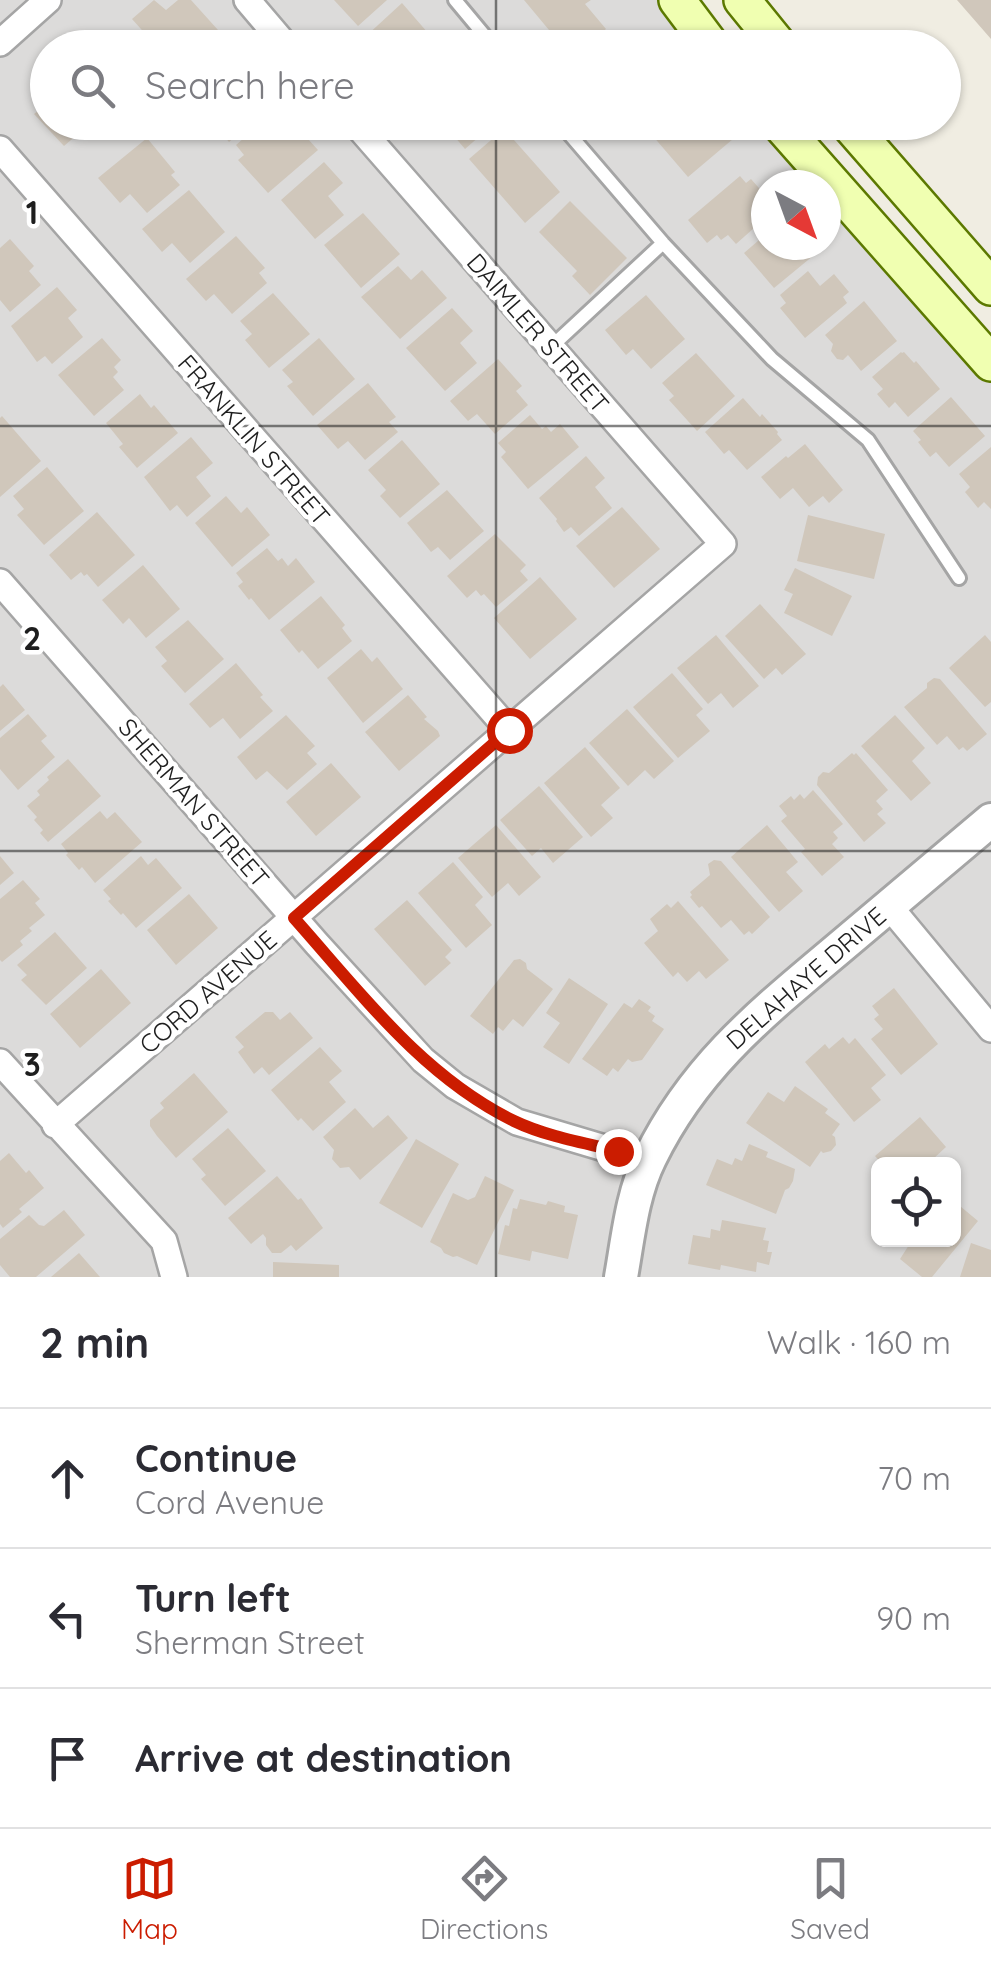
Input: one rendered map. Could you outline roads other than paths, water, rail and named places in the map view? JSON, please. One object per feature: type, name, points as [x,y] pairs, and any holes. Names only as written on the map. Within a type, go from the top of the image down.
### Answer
[{"type":"main road","points":[[677,0],[700,30]]},
{"type":"main road","points":[[742,0],[766,30]]},
{"type":"main road","points":[[794,140],[991,364]]},
{"type":"main road","points":[[863,140],[991,287]]},
{"type":"street","points":[[0,43],[48,0]]},
{"type":"street","points":[[247,0],[273,30]]},
{"type":"street","name":"DAIMLER STREET","points":[[370,140],[723,544]]},
{"type":"street","name":"FRANKLIN STREET","points":[[0,149],[509,730]]},
{"type":"street","name":"CORD AVENUE","points":[[55,1125],[723,544]]},
{"type":"street","name":"SHERMAN STREET","points":[[0,582],[423,1060],[454,1086],[516,1122],[648,1161]]},
{"type":"street","name":"DELAHAYE DRIVE","points":[[621,1277],[636,1199],[648,1161],[670,1122],[720,1054],[773,1004],[991,820]]},
{"type":"street","points":[[889,906],[991,1029]]},
{"type":"street","points":[[0,1062],[164,1242],[174,1277]]},
{"type":"lane","points":[[454,0],[480,30]]},
{"type":"lane","points":[[574,140],[662,244],[772,358],[868,440],[959,578]]},
{"type":"lane","points":[[551,348],[662,244]]}]
